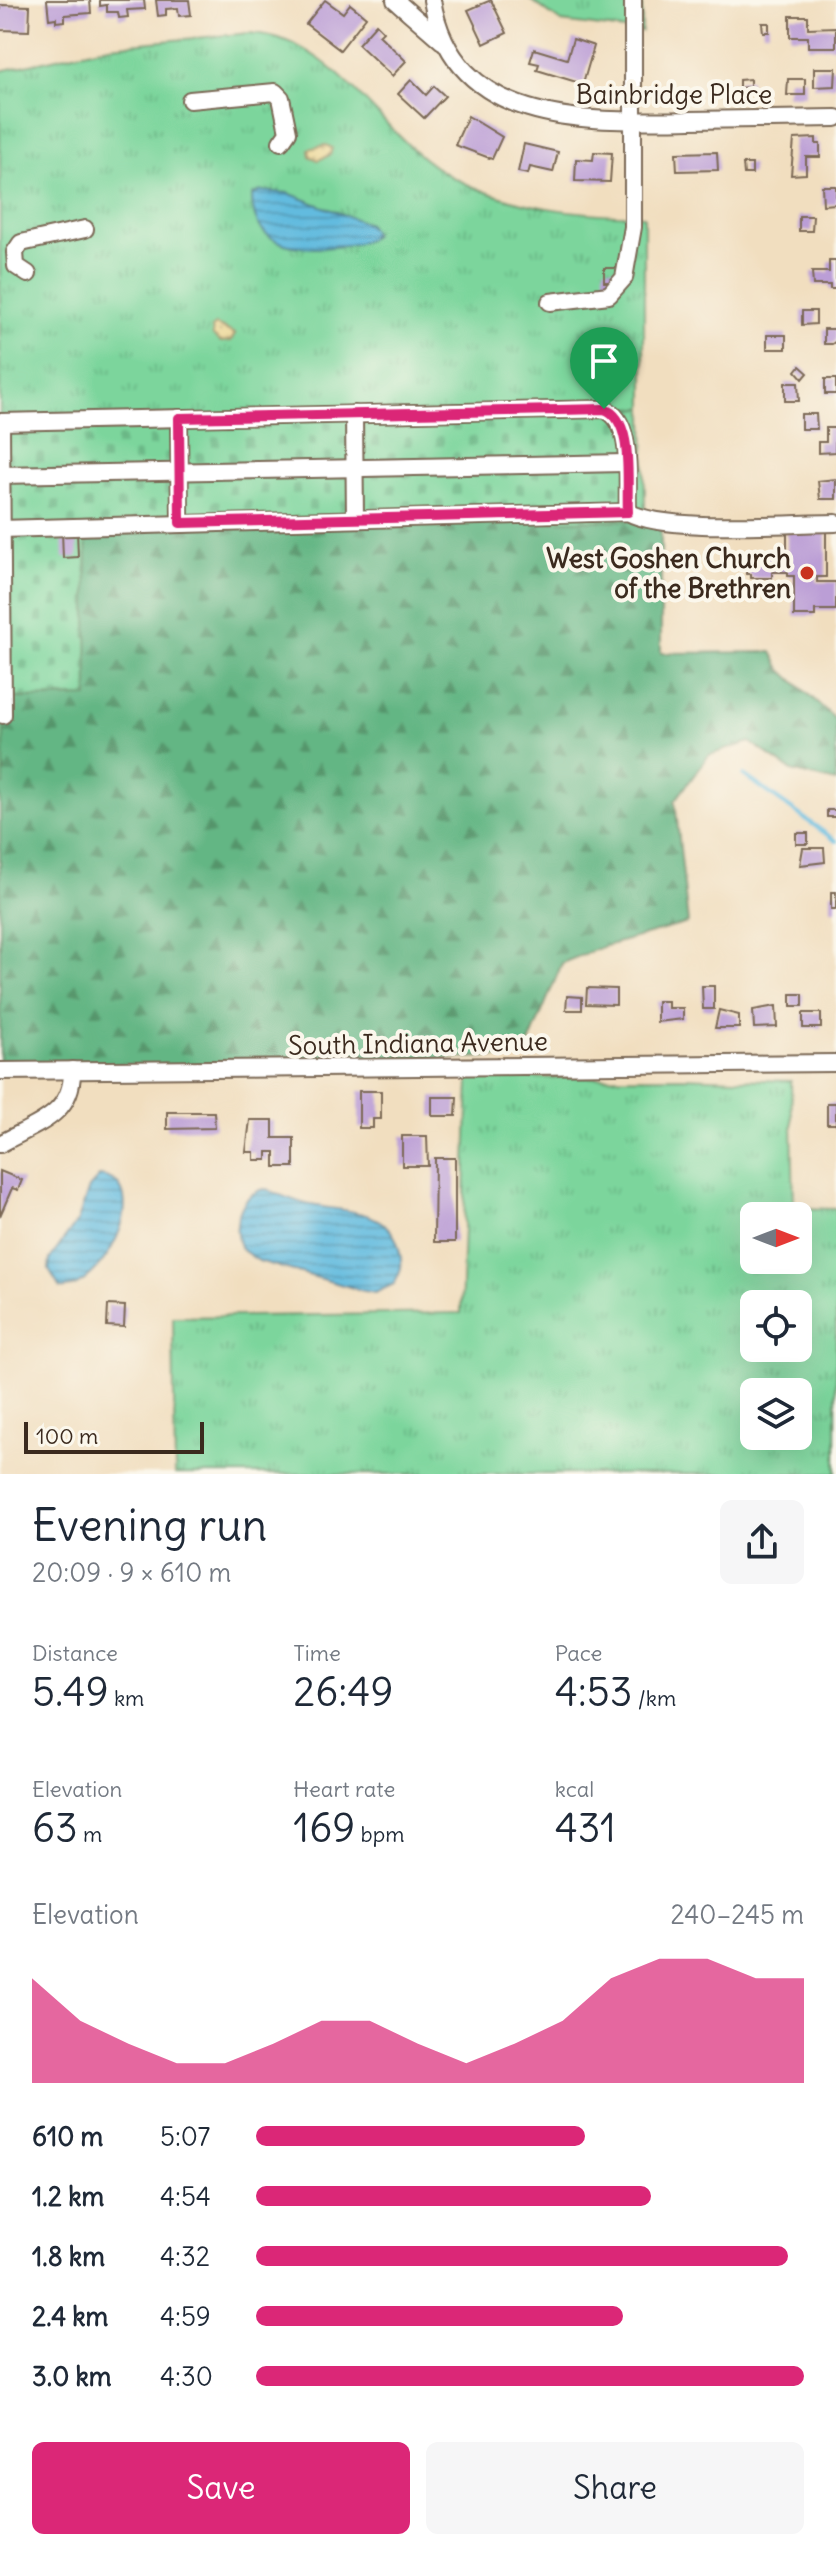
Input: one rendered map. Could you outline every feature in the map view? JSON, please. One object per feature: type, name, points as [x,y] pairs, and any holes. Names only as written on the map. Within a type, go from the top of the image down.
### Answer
[{"type":"street","name":"Bainbridge Place","points":[[395,0],[443,41],[470,76],[514,103],[566,118],[634,121],[836,118]]},
{"type":"street","name":"Bainbridge Place","points":[[432,0],[443,41]]},
{"type":"street","points":[[550,302],[609,295],[624,278],[633,227],[633,0]]},
{"type":"street","points":[[190,100],[275,92],[287,117],[288,132],[281,142]]},
{"type":"street","points":[[28,274],[16,266],[14,259],[21,243],[85,229]]},
{"type":"street","points":[[3,715],[1,422],[604,409],[614,412],[624,426],[628,512]]},
{"type":"street","points":[[354,414],[355,519]]},
{"type":"street","points":[[179,418],[180,523]]},
{"type":"street","points":[[0,475],[625,463]]},
{"type":"street","points":[[1,529],[628,512],[645,520],[673,522],[836,523]]},
{"type":"street","name":"South Indiana Avenue","points":[[0,1071],[836,1063]]},
{"type":"street","points":[[0,1144],[56,1113],[67,1102],[72,1089],[72,1070]]},
{"type":"green space","points":[[531,0],[642,0],[642,32],[561,22]]},
{"type":"green space","points":[[250,33],[282,39],[335,71],[404,140],[454,178],[500,197],[547,208],[644,216],[644,408],[0,422],[0,71],[109,46]]},
{"type":"green space","points":[[644,408],[645,520],[86,526],[88,697],[4,698],[4,785],[0,785],[0,422]]},
{"type":"green space","points":[[628,512],[661,521],[661,653],[772,652],[781,669],[836,720],[836,782],[792,771],[750,742],[709,755],[675,801],[688,923],[602,947],[562,963],[524,1056],[0,1071],[0,785],[4,785],[4,698],[87,697],[86,526]]},
{"type":"green space","points":[[682,1077],[791,1081],[794,1202],[740,1202],[740,1274],[812,1274],[812,1208],[836,1209],[836,1474],[175,1474],[173,1317],[461,1313],[469,1078]]},
{"type":"sand","points":[[326,145],[332,148],[330,155],[318,160],[310,156],[309,149]]},
{"type":"sand","points":[[216,325],[235,334],[231,341],[221,342],[213,336],[212,328]]},
{"type":"water","points":[[261,191],[288,193],[368,224],[374,235],[354,244],[317,248],[277,241],[259,224],[254,211],[252,195]]},
{"type":"water","points":[[100,1176],[117,1183],[124,1198],[124,1217],[117,1238],[91,1275],[75,1286],[60,1288],[49,1270],[50,1259],[78,1220],[89,1188]]},
{"type":"water","points":[[264,1189],[305,1204],[364,1214],[386,1226],[394,1236],[401,1259],[394,1284],[375,1293],[364,1291],[259,1261],[241,1249],[237,1231],[239,1213],[248,1198]]},
{"type":"building","points":[[47,0],[90,0],[91,13],[65,15],[65,21],[56,22],[56,18],[49,19]]},
{"type":"building","points":[[100,0],[144,0],[145,9],[127,10],[128,17],[119,18],[118,12],[107,12],[107,5],[100,6]]},
{"type":"building","points":[[156,0],[189,0],[191,15],[179,16],[178,8],[166,9],[166,15],[158,16]]},
{"type":"building","points":[[325,0],[343,13],[350,4],[366,17],[340,50],[306,24]]},
{"type":"building","points":[[491,0],[507,33],[484,44],[468,10]]},
{"type":"building","points":[[0,5],[30,6],[29,31],[0,30]]},
{"type":"building","points":[[790,16],[808,16],[808,28],[836,27],[836,47],[808,47],[808,37],[790,37]]},
{"type":"building","points":[[762,23],[769,23],[769,32],[763,32]]},
{"type":"building","points":[[376,24],[383,31],[379,35],[406,61],[392,76],[358,44]]},
{"type":"building","points":[[573,39],[594,46],[583,84],[537,70],[539,64],[530,62],[534,49],[567,59]]},
{"type":"building","points":[[814,68],[836,68],[835,86],[814,87]]},
{"type":"building","points":[[750,79],[750,87],[739,88],[739,80]]},
{"type":"building","points":[[788,79],[805,79],[805,95],[787,95]]},
{"type":"building","points":[[411,80],[426,95],[434,86],[445,96],[424,118],[398,94]]},
{"type":"building","points":[[468,116],[502,137],[492,159],[455,145]]},
{"type":"building","points":[[816,138],[816,144],[820,144],[820,157],[806,157],[806,174],[791,175],[794,139]]},
{"type":"building","points":[[524,144],[558,152],[553,172],[530,167],[528,174],[518,172]]},
{"type":"building","points":[[594,152],[612,153],[610,182],[575,181],[576,159],[593,160]]},
{"type":"building","points":[[717,152],[718,170],[677,171],[676,153]]},
{"type":"building","points":[[743,164],[752,164],[752,174],[744,174]]},
{"type":"building","points":[[822,186],[836,186],[836,204],[823,205]]},
{"type":"building","points":[[799,216],[813,216],[812,231],[799,231]]},
{"type":"building","points":[[829,261],[836,261],[836,289],[830,289],[830,285],[813,285],[812,272],[829,272]]},
{"type":"building","points":[[604,268],[618,268],[617,282],[604,282]]},
{"type":"building","points":[[802,311],[816,311],[816,324],[802,325]]},
{"type":"building","points":[[824,329],[836,329],[836,341],[832,344],[824,344]]},
{"type":"building","points":[[767,335],[786,335],[786,349],[767,349]]},
{"type":"building","points":[[800,366],[808,373],[803,379],[796,371]]},
{"type":"building","points":[[825,379],[836,379],[836,394],[825,394]]},
{"type":"building","points":[[785,383],[798,383],[799,401],[785,401]]},
{"type":"building","points":[[801,414],[816,414],[817,429],[801,429]]},
{"type":"building","points":[[826,428],[836,428],[835,452],[818,453],[818,442],[826,442]]},
{"type":"building","points":[[836,479],[836,499],[820,499],[818,481]]},
{"type":"building","points":[[77,530],[78,557],[63,558],[62,531]]},
{"type":"building","name":"West Goshen Church of the Brethren","points":[[826,531],[826,577],[817,577],[817,582],[836,582],[836,610],[815,610],[815,616],[794,616],[794,576],[788,576],[788,572],[772,572],[772,578],[751,578],[751,574],[746,574],[746,554],[787,554],[787,532]]},
{"type":"building","points":[[827,810],[836,810],[836,817],[827,817]]},
{"type":"building","points":[[796,833],[808,833],[808,844],[796,844]]},
{"type":"building","points":[[803,848],[824,848],[825,862],[800,865]]},
{"type":"building","points":[[831,892],[836,892],[836,909],[831,909]]},
{"type":"building","points":[[702,986],[714,986],[714,1009],[703,1009]]},
{"type":"building","points":[[587,988],[616,989],[616,1005],[586,1004]]},
{"type":"building","points":[[791,994],[803,994],[803,1006],[791,1006]]},
{"type":"building","points":[[567,996],[582,997],[582,1010],[566,1010]]},
{"type":"building","points":[[657,1001],[668,1001],[668,1008],[683,1008],[683,1019],[657,1022]]},
{"type":"building","points":[[776,1006],[777,1027],[754,1028],[753,1010]]},
{"type":"building","points":[[719,1010],[739,1015],[739,1028],[715,1028]]},
{"type":"building","points":[[803,1013],[821,1013],[821,1028],[803,1028]]},
{"type":"building","points":[[359,1091],[381,1091],[381,1119],[373,1119],[373,1128],[359,1128]]},
{"type":"building","points":[[432,1097],[457,1097],[456,1116],[432,1116]]},
{"type":"building","points":[[827,1103],[836,1103],[836,1124],[827,1124]]},
{"type":"building","points":[[167,1112],[214,1112],[215,1128],[167,1129]]},
{"type":"building","points":[[250,1120],[273,1120],[273,1138],[294,1138],[294,1167],[275,1167],[275,1152],[267,1152],[267,1160],[254,1160],[254,1152],[246,1152]]},
{"type":"building","points":[[402,1136],[427,1136],[428,1166],[402,1166]]},
{"type":"building","points":[[435,1158],[455,1158],[455,1242],[434,1242]]},
{"type":"building","points":[[0,1171],[22,1180],[18,1190],[12,1188],[0,1216]]},
{"type":"building","points":[[108,1305],[125,1306],[124,1327],[107,1326]]},
{"type":"waterway","points":[[744,775],[836,841]]},
{"type":"place","name":"West Goshen Church of the Brethren","points":[[807,573]]},
{"type":"route","points":[[604,409],[614,412],[621,419],[626,434],[628,512],[180,523],[179,418],[604,409]]}]
